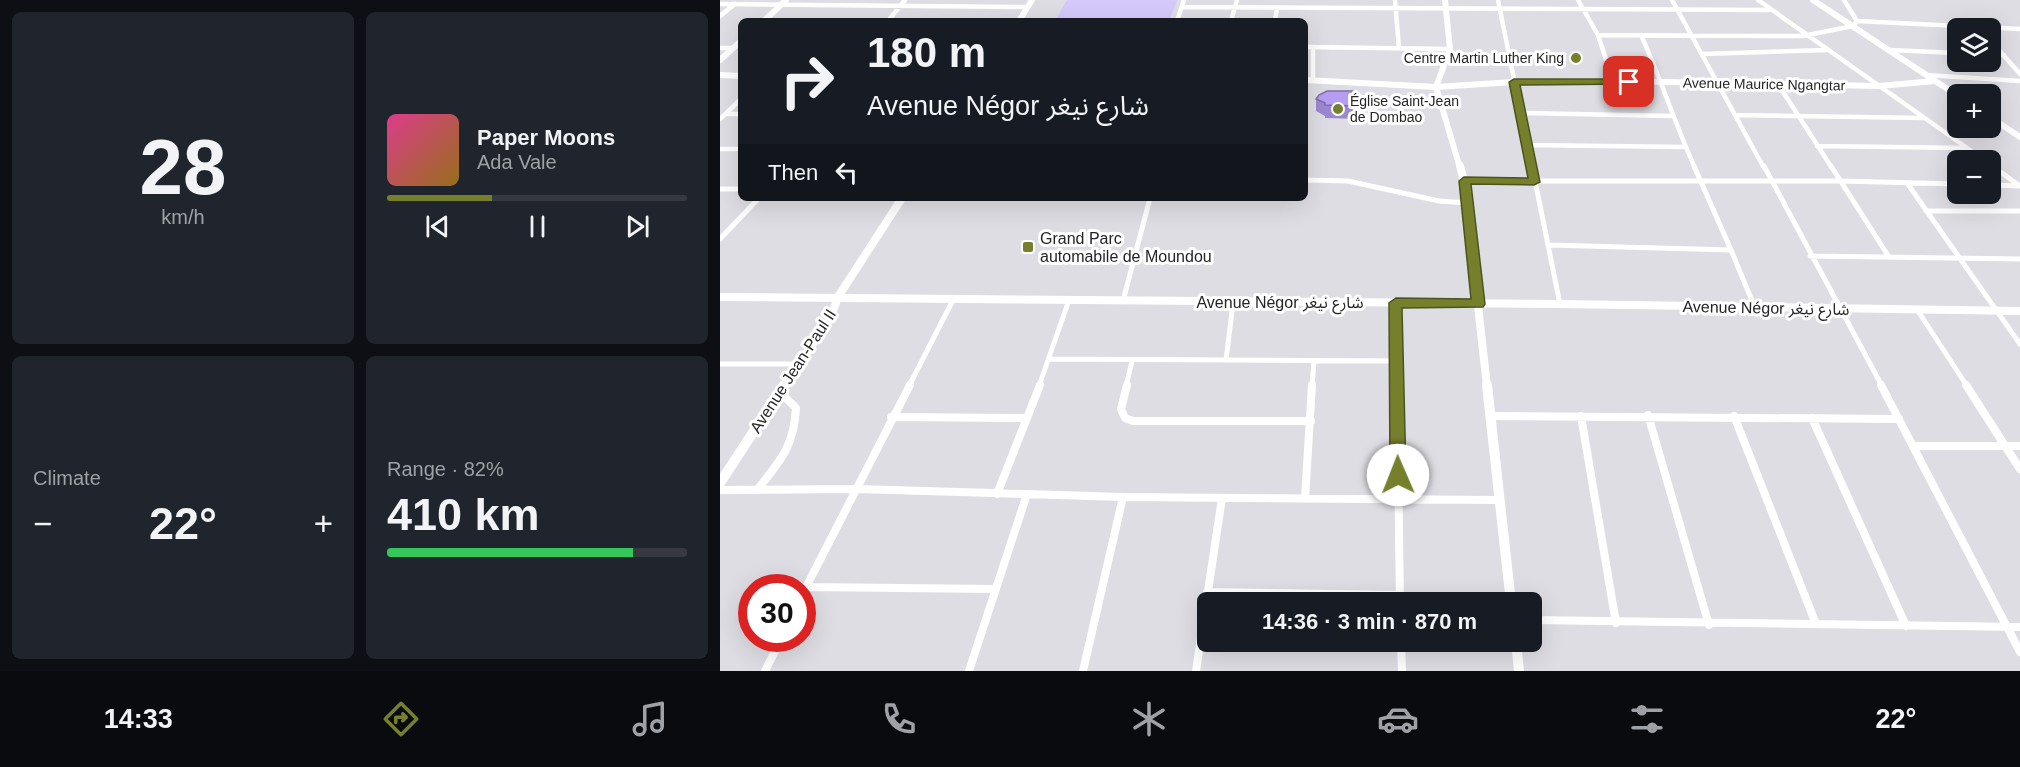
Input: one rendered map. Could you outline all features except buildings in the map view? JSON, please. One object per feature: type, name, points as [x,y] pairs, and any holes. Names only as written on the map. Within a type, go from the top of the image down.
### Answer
[{"type":"street","points":[[720,16],[740,0]]},
{"type":"street","points":[[767,18],[786,0]]},
{"type":"street","points":[[890,18],[905,0]]},
{"type":"street","points":[[1021,18],[1032,0]]},
{"type":"street","points":[[1178,18],[1184,0]]},
{"type":"street","points":[[1232,18],[1237,0]]},
{"type":"street","points":[[1312,0],[1312,8]]},
{"type":"street","points":[[1395,0],[1399,48]]},
{"type":"street","points":[[1498,0],[1560,304]]},
{"type":"street","points":[[1578,0],[1598,36],[1613,81]]},
{"type":"street","points":[[1672,0],[1737,115],[1810,256],[1914,446],[2020,652]]},
{"type":"street","points":[[1758,0],[1769,10],[1810,35],[1970,150]]},
{"type":"street","points":[[1813,0],[1855,23],[1889,50],[1947,89]]},
{"type":"street","points":[[1844,0],[1855,23]]},
{"type":"street","points":[[720,4],[1028,7]]},
{"type":"street","points":[[1182,7],[1396,8],[1446,4],[1500,9],[1769,10]]},
{"type":"street","points":[[1446,4],[1450,49],[1436,87],[1464,181],[1510,592]]},
{"type":"street","points":[[1275,18],[1277,8]]},
{"type":"street","points":[[1598,36],[1810,35],[1855,23],[1947,27]]},
{"type":"street","points":[[2001,29],[2020,29]]},
{"type":"street","points":[[1641,35],[1662,82],[1672,116],[1755,308]]},
{"type":"street","points":[[720,60],[738,44]]},
{"type":"street","points":[[1308,47],[1450,49]]},
{"type":"street","points":[[1309,80],[1313,47]]},
{"type":"street","points":[[720,48],[734,48]]},
{"type":"street","points":[[1702,54],[1828,50]]},
{"type":"street","points":[[1889,50],[1947,53]]},
{"type":"street","points":[[2001,52],[2020,74]]},
{"type":"street","points":[[720,75],[738,76]]},
{"type":"street","points":[[1926,75],[2020,81]]},
{"type":"street","name":"Avenue Maurice Ngangtar","points":[[1309,80],[1436,87],[1514,82],[1613,81],[1878,86],[1935,81]]},
{"type":"street","points":[[1778,84],[1889,257]]},
{"type":"street","points":[[720,119],[738,102]]},
{"type":"street","points":[[1521,113],[1672,116]]},
{"type":"street","points":[[726,114],[738,114]]},
{"type":"street","points":[[1737,115],[1924,118]]},
{"type":"street","points":[[2001,124],[2020,137]]},
{"type":"street","points":[[1527,145],[1685,147]]},
{"type":"street","points":[[1817,146],[1967,148]]},
{"type":"street","points":[[720,148],[738,149]]},
{"type":"street","points":[[2001,173],[2020,186]]},
{"type":"street","points":[[1308,180],[1348,181],[1439,201],[1467,203]]},
{"type":"street","points":[[1464,181],[1947,184]]},
{"type":"street","points":[[1907,183],[2020,344]]},
{"type":"street","points":[[2001,185],[2020,186]]},
{"type":"street","points":[[720,189],[738,189]]},
{"type":"street","points":[[720,239],[756,201]]},
{"type":"street","name":"Avenue Jean-Paul II","points":[[720,483],[798,364],[830,320],[838,297],[900,201]]},
{"type":"street","points":[[1123,301],[1149,201]]},
{"type":"street","points":[[1926,211],[2020,211]]},
{"type":"street","points":[[1549,244],[1731,250]]},
{"type":"street","points":[[1810,256],[2020,259]]},
{"type":"street","name":"Avenue Négor شارع نيغر","points":[[720,297],[1560,304],[2020,311]]},
{"type":"street","points":[[813,574],[952,300]]},
{"type":"street","points":[[998,494],[1050,359],[1069,300]]},
{"type":"street","points":[[1226,360],[1233,303]]},
{"type":"street","points":[[1396,303],[1400,592]]},
{"type":"street","points":[[1918,311],[2020,469]]},
{"type":"street","points":[[1050,359],[1396,361]]},
{"type":"street","points":[[1132,361],[1121,409],[1125,418],[1133,421],[1311,421]]},
{"type":"street","points":[[1305,498],[1314,361]]},
{"type":"street","points":[[720,364],[798,364]]},
{"type":"street","points":[[757,490],[782,458],[795,431],[796,408],[780,392]]},
{"type":"street","points":[[1490,416],[1899,419]]},
{"type":"street","points":[[1581,416],[1616,622]]},
{"type":"street","points":[[1648,416],[1709,625]]},
{"type":"street","points":[[1734,416],[1816,624]]},
{"type":"street","points":[[891,417],[1027,418]]},
{"type":"street","points":[[1812,418],[1906,626]]},
{"type":"street","points":[[1914,446],[2020,446]]},
{"type":"street","points":[[720,490],[857,489],[1123,497],[1499,500]]},
{"type":"street","points":[[969,671],[1027,494]]},
{"type":"street","points":[[1083,671],[1123,497]]},
{"type":"street","points":[[1207,592],[1222,498]]},
{"type":"street","points":[[816,586],[995,589]]},
{"type":"street","points":[[1542,620],[1709,625],[2020,627]]},
{"type":"street","points":[[765,671],[774,652]]},
{"type":"street","points":[[1196,671],[1199,652]]},
{"type":"street","points":[[1401,652],[1402,671]]},
{"type":"street","points":[[1517,652],[1519,671]]},
{"type":"shaded area","points":[[1067,0],[1177,0],[1170,18],[1057,18]]},
{"type":"place","name":"Centre Martin Luther King","points":[[1576,58]]},
{"type":"place","name":"Église Saint-Jean de Dombao","points":[[1338,109]]},
{"type":"place","name":"Grand Parc automabile de Moundou","points":[[1028,247]]},
{"type":"route","points":[[1398,475],[1396,303],[1478,304],[1464,181],[1534,182],[1514,82],[1629,82]]}]
